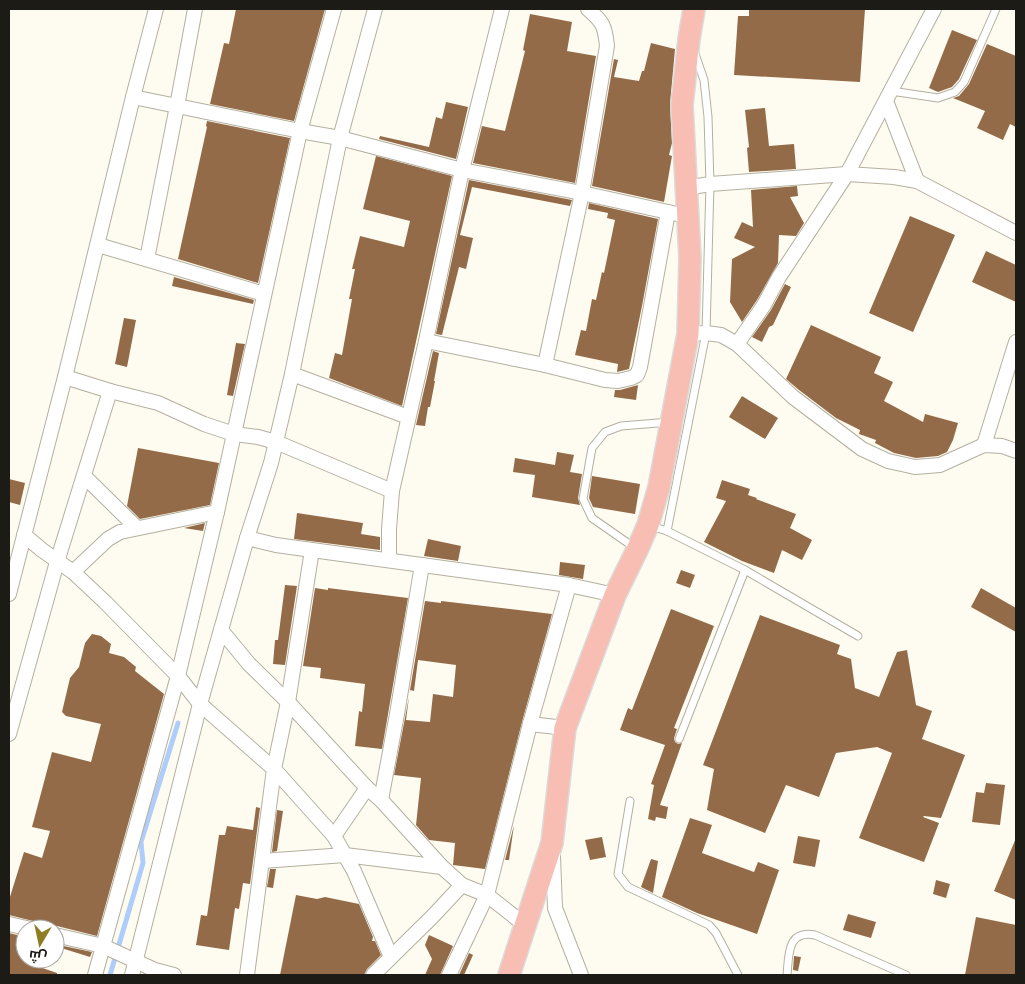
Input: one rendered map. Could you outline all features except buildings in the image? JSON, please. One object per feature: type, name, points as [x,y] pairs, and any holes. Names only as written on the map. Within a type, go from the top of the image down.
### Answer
[{"type":"main road","points":[[509,975],[552,843],[565,728],[614,595],[637,550],[658,528],[659,487],[671,422],[697,334],[690,258],[678,214],[686,188],[682,105],[694,9]]},
{"type":"street","points":[[9,594],[66,377],[156,9]]},
{"type":"street","points":[[146,259],[195,9]]},
{"type":"street","points":[[95,975],[178,676],[217,512],[300,131],[334,9]]},
{"type":"street","points":[[134,968],[200,704],[247,538],[272,463],[340,138],[375,9]]},
{"type":"street","points":[[389,560],[392,491],[462,170],[502,9]]},
{"type":"street","points":[[545,365],[582,193],[607,46],[606,31],[600,20],[588,9]]},
{"type":"street","points":[[737,344],[847,174],[934,9]]},
{"type":"street","points":[[888,96],[917,181]]},
{"type":"street","points":[[133,97],[340,138],[462,170],[678,214],[637,375],[618,381],[605,380],[545,365],[426,341]]},
{"type":"street","points":[[686,188],[710,184],[847,174],[894,176],[917,181],[1016,233]]},
{"type":"street","points":[[98,245],[264,294]]},
{"type":"street","points":[[697,334],[721,335],[737,344],[793,397],[862,449],[888,461],[915,467],[940,465],[984,445],[1002,446],[1016,450]]},
{"type":"street","points":[[984,445],[1016,342]]},
{"type":"street","points":[[292,374],[408,417]]},
{"type":"street","points":[[66,377],[110,391],[158,403],[204,424],[234,434],[258,437],[276,442],[392,491]]},
{"type":"street","points":[[9,734],[57,562],[110,391]]},
{"type":"street","points":[[84,476],[137,528]]},
{"type":"street","points":[[73,572],[108,539],[120,532],[217,512]]},
{"type":"street","points":[[24,535],[57,562],[73,572],[112,609],[178,676],[200,704],[274,769],[334,836],[354,871],[391,958]]},
{"type":"street","points":[[247,538],[276,545],[569,584],[614,595]]},
{"type":"street","points":[[247,975],[274,769],[288,702],[312,550]]},
{"type":"street","points":[[381,800],[422,565]]},
{"type":"street","points":[[449,975],[487,895],[530,724],[569,584]]},
{"type":"street","points":[[221,630],[250,664],[381,800],[442,868],[462,885],[487,895],[526,925]]},
{"type":"street","points":[[530,724],[565,728]]},
{"type":"street","points":[[334,836],[368,788]]},
{"type":"street","points":[[552,843],[554,908],[581,975]]},
{"type":"street","points":[[262,861],[345,855],[442,868]]},
{"type":"street","points":[[374,975],[462,885]]},
{"type":"street","points":[[65,937],[103,946],[134,968],[155,970],[174,975]]},
{"type":"lane","points":[[888,96],[938,98],[955,92],[964,82],[996,9]]},
{"type":"lane","points":[[689,38],[704,80],[708,117],[710,184],[697,334],[658,528],[745,570],[858,636]]},
{"type":"lane","points":[[637,550],[592,518],[584,499],[592,448],[605,432],[621,426],[671,422]]},
{"type":"lane","points":[[680,739],[745,570]]},
{"type":"lane","points":[[630,801],[618,874],[628,887],[708,925],[716,933],[738,975]]},
{"type":"lane","points":[[787,975],[791,945],[798,936],[806,933],[816,935],[906,975]]},
{"type":"waterway","points":[[110,975],[143,863],[141,842],[178,723]]}]
